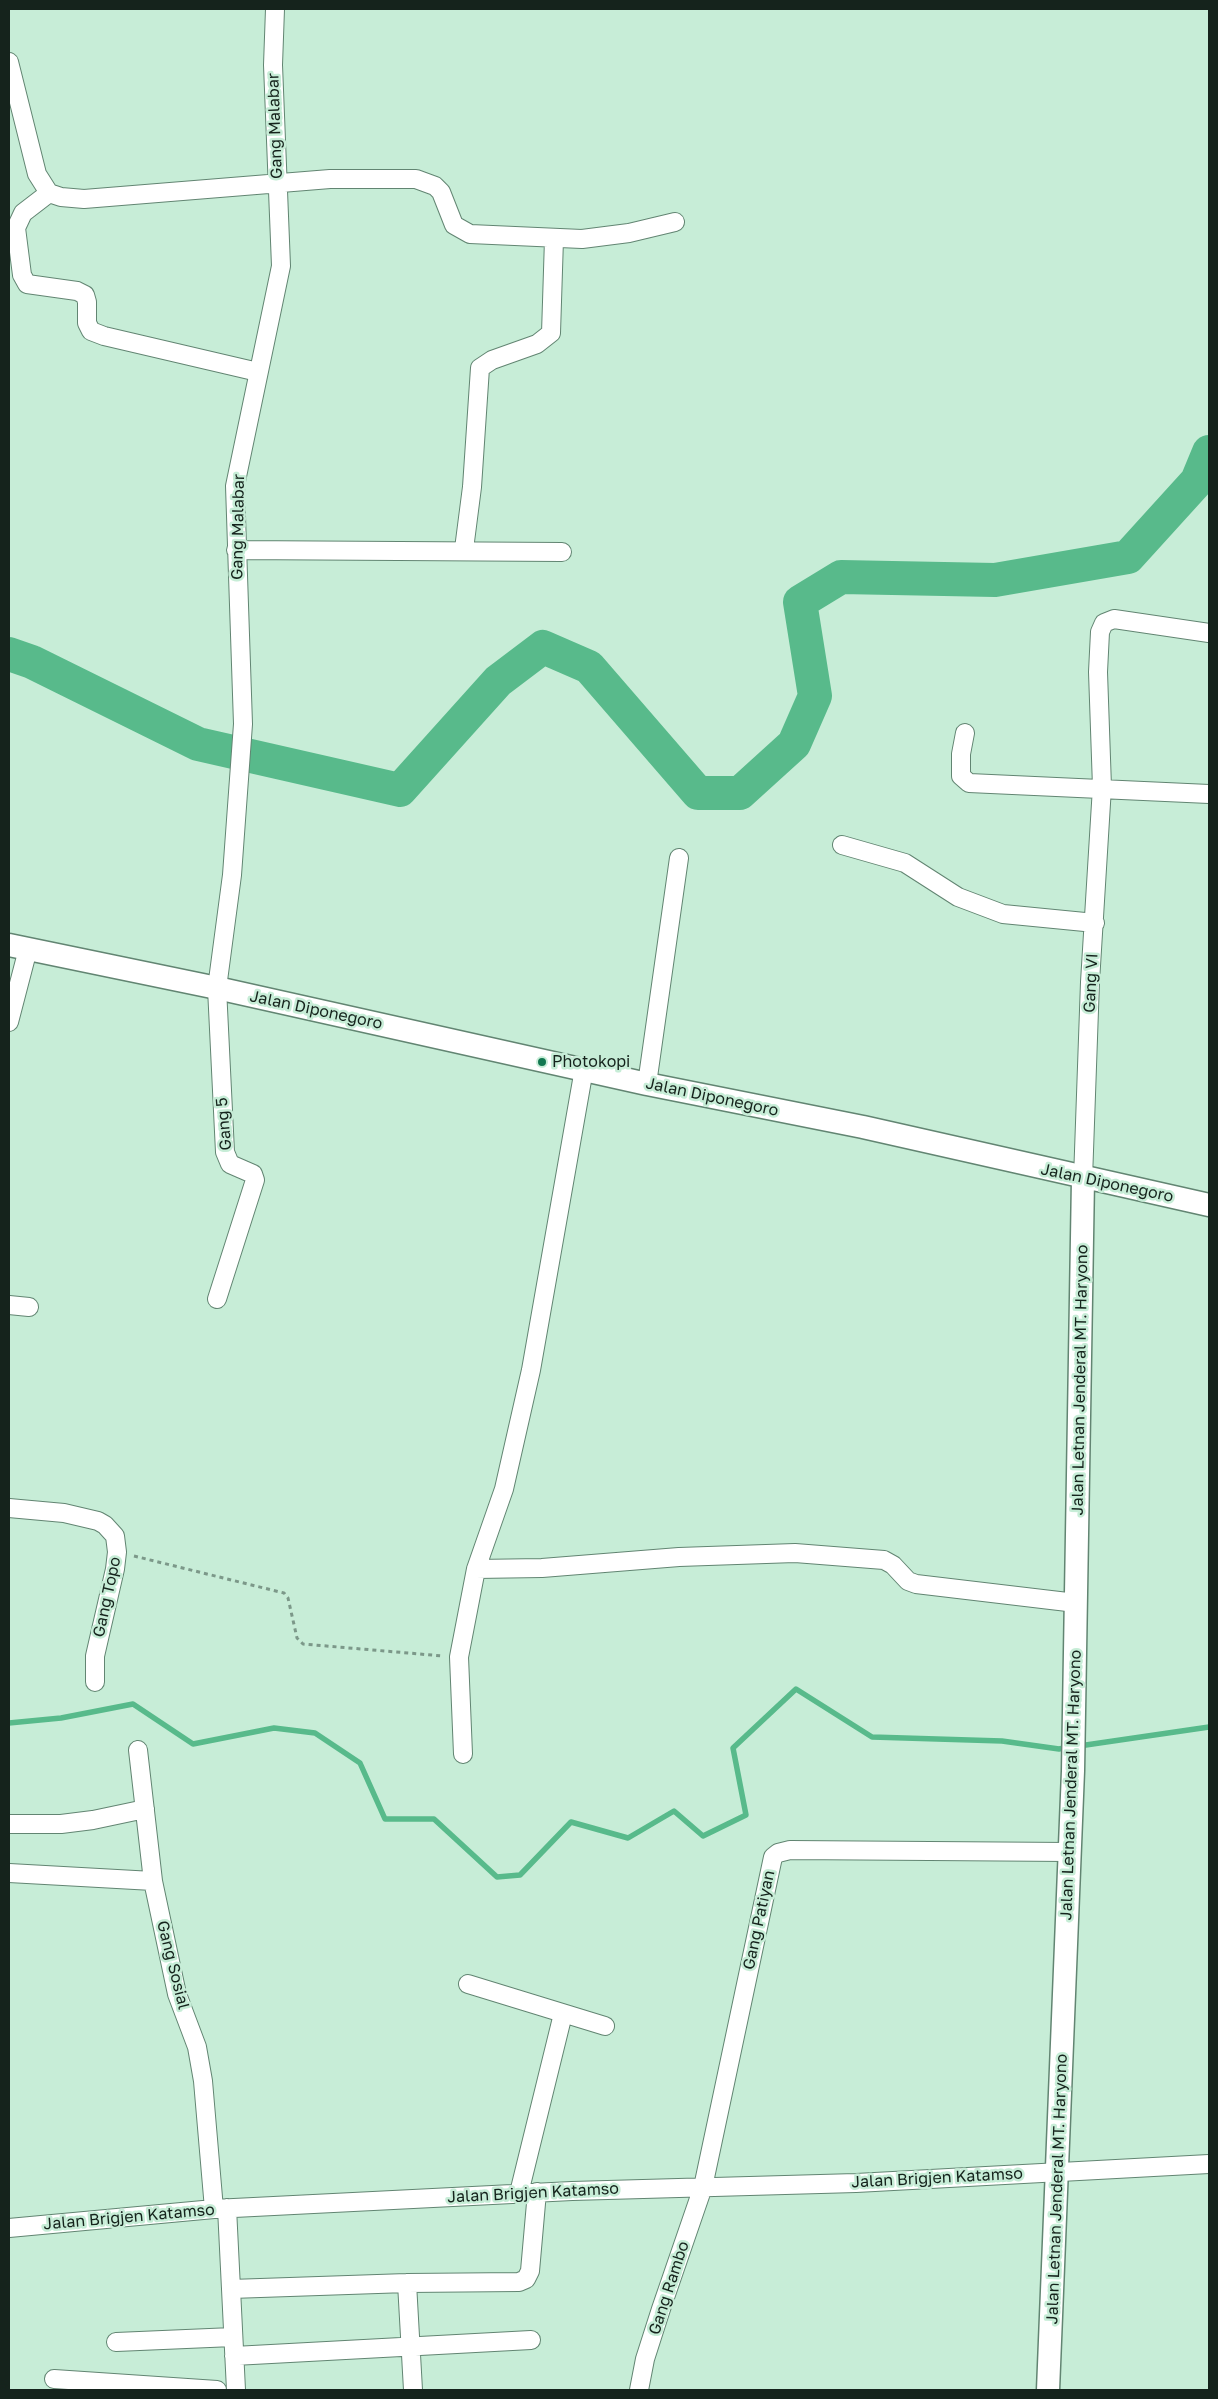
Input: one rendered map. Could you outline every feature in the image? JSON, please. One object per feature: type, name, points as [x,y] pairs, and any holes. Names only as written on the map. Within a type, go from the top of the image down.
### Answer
[{"type":"main road","name":"Jalan Diponegoro","points":[[18,947],[217,988],[647,1084],[863,1128],[1209,1205]]},
{"type":"main road","name":"Jalan Letnan Jenderal MT. Haryono","points":[[1048,2390],[1073,1771],[1072,1724],[1076,1603],[1083,1178]]},
{"type":"street","name":"Gang Malabar","points":[[217,988],[232,875],[243,724],[235,486],[281,266],[273,65],[275,9]]},
{"type":"street","points":[[9,62],[37,174],[49,193],[61,197],[84,199],[330,179],[422,181],[435,186],[441,192],[454,225],[460,229],[481,235],[554,240],[599,238],[675,222]]},
{"type":"street","points":[[49,193],[23,213],[16,228],[22,275],[27,284],[77,290],[85,295],[87,323],[91,331],[104,336],[258,372]]},
{"type":"street","points":[[464,549],[472,487],[480,368],[492,360],[537,344],[549,336],[552,324],[554,240]]},
{"type":"street","points":[[236,550],[464,549],[562,552]]},
{"type":"street","name":"Gang VI","points":[[1083,1178],[1090,982],[1102,787],[1098,672],[1100,632],[1104,623],[1114,619],[1209,633]]},
{"type":"street","points":[[965,733],[961,754],[962,776],[969,783],[1102,787],[1209,794]]},
{"type":"street","points":[[842,845],[905,863],[958,897],[1003,914],[1095,923]]},
{"type":"street","points":[[647,1084],[679,858]]},
{"type":"street","points":[[9,1022],[18,947]]},
{"type":"street","name":"Gang 5","points":[[217,988],[225,1152],[230,1164],[253,1174],[255,1180],[218,1299]]},
{"type":"street","points":[[463,1754],[459,1658],[476,1569],[504,1489],[530,1370],[564,1192],[584,1069]]},
{"type":"street","points":[[9,1305],[29,1307]]},
{"type":"street","name":"Gang Topo","points":[[9,1508],[64,1513],[98,1522],[111,1530],[115,1536],[117,1552],[95,1656],[95,1682]]},
{"type":"street","points":[[476,1569],[542,1568],[679,1557],[795,1553],[884,1560],[893,1565],[908,1581],[916,1584],[1076,1603]]},
{"type":"street","name":"Gang Sosial","points":[[138,1750],[153,1882],[177,1994],[197,2047],[203,2081],[231,2290],[236,2390]]},
{"type":"street","points":[[9,1824],[61,1824],[93,1820],[145,1809]]},
{"type":"street","name":"Gang Patiyan","points":[[703,2187],[773,1857],[790,1850],[1070,1852]]},
{"type":"street","points":[[9,1873],[153,1882]]},
{"type":"street","points":[[468,1984],[605,2026]]},
{"type":"street","points":[[519,2193],[563,2014]]},
{"type":"street","name":"Jalan Brigjen Katamso","points":[[9,2228],[221,2208],[537,2192],[856,2183],[1209,2164]]},
{"type":"street","name":"Gang Rambo","points":[[639,2390],[645,2359],[661,2308],[703,2187]]},
{"type":"street","points":[[231,2290],[407,2283],[524,2281],[530,2271],[537,2192]]},
{"type":"street","points":[[407,2283],[413,2390]]},
{"type":"street","points":[[116,2342],[233,2337]]},
{"type":"street","points":[[234,2356],[531,2340]]},
{"type":"street","points":[[54,2380],[217,2390]]},
{"type":"path","points":[[117,1552],[284,1593],[288,1598],[297,1638],[303,1644],[459,1658]]},
{"type":"waterway","points":[[9,654],[32,662],[198,744],[400,790],[498,681],[543,647],[589,667],[698,793],[740,793],[794,744],[815,696],[800,602],[841,577],[995,580],[1128,557],[1197,481],[1209,452]]},
{"type":"waterway","points":[[9,1723],[61,1718],[133,1704],[193,1744],[274,1728],[315,1733],[360,1763],[385,1819],[434,1819],[497,1877],[520,1875],[571,1822],[628,1838],[674,1811],[703,1836],[746,1815],[733,1748],[796,1689],[872,1737],[1002,1741],[1059,1749],[1070,1747]]},
{"type":"waterway","points":[[1079,1746],[1209,1727]]},
{"type":"place","name":"Photokopi","points":[[542,1062]]}]
